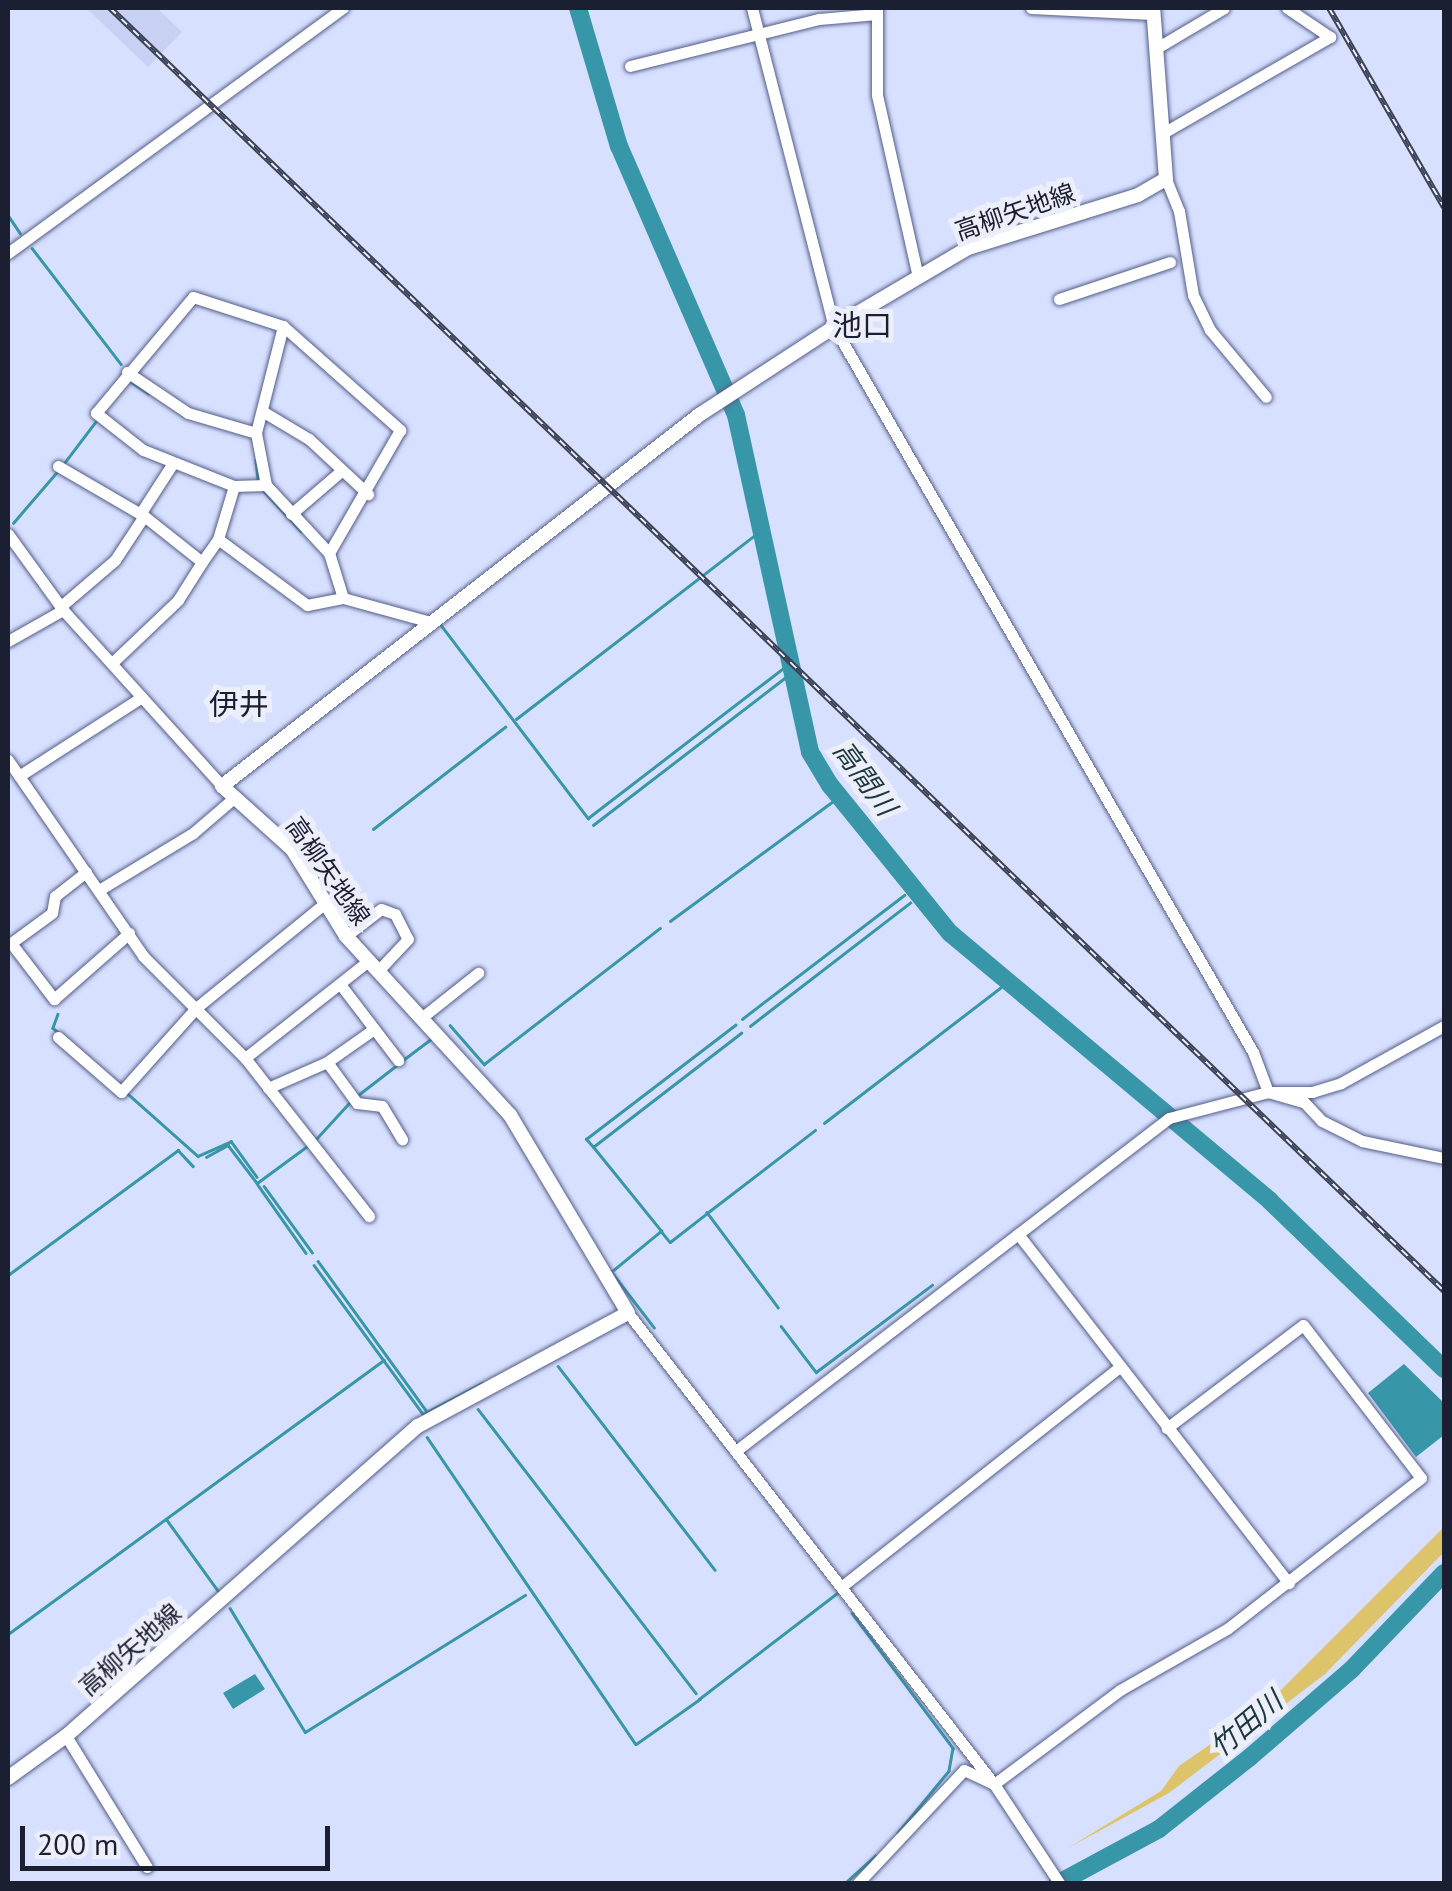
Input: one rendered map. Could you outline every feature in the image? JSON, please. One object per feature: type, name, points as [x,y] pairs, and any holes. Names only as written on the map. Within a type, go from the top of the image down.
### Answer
[{"type":"main road","points":[[1152,11],[1166,179]]},
{"type":"main road","name":"高柳矢地線","points":[[8,1778],[66,1736],[418,1426],[628,1314],[510,1115],[425,1016],[346,936],[292,850],[222,786],[699,415],[764,372],[968,248],[1138,194],[1166,179]]},
{"type":"street","points":[[8,254],[343,8]]},
{"type":"street","points":[[752,8],[834,327],[1253,1052],[1268,1092]]},
{"type":"street","points":[[1031,8],[1050,14],[1152,11]]},
{"type":"street","points":[[1155,49],[1224,8]]},
{"type":"street","points":[[1163,134],[1330,37],[1287,8]]},
{"type":"street","points":[[630,66],[758,34],[877,11],[876,95],[918,277]]},
{"type":"street","points":[[1166,179],[1178,212],[1193,295],[1210,330],[1266,397]]},
{"type":"street","points":[[1058,298],[1170,262]]},
{"type":"street","points":[[266,485],[234,486],[143,450],[96,413],[193,297],[283,326],[400,430],[368,494],[329,553]]},
{"type":"street","points":[[283,326],[256,432],[266,485],[329,553],[344,598]]},
{"type":"street","points":[[127,372],[188,413],[256,432]]},
{"type":"street","points":[[262,411],[309,439],[368,494]]},
{"type":"street","points":[[8,642],[62,608],[114,560],[173,462]]},
{"type":"street","points":[[58,466],[142,515],[202,562]]},
{"type":"street","points":[[291,514],[340,471]]},
{"type":"street","points":[[112,662],[178,600],[218,539],[234,486]]},
{"type":"street","points":[[8,534],[62,608],[112,662],[139,699],[222,786]]},
{"type":"street","points":[[218,539],[308,605],[344,598],[431,622]]},
{"type":"street","points":[[19,776],[139,699]]},
{"type":"street","points":[[8,760],[129,932],[246,1058],[368,1216]]},
{"type":"street","points":[[99,890],[193,833],[236,797]]},
{"type":"street","points":[[86,872],[55,896],[52,913],[9,940],[54,1000],[129,932]]},
{"type":"street","points":[[58,1037],[121,1092],[196,1008],[326,903]]},
{"type":"street","points":[[246,1058],[408,938],[394,914],[381,909],[346,936]]},
{"type":"street","points":[[425,1016],[478,973]]},
{"type":"street","points":[[343,988],[398,1060]]},
{"type":"street","points":[[737,1450],[1161,1123],[1200,1106],[1268,1092],[1312,1092],[1341,1083],[1444,1026]]},
{"type":"street","points":[[268,1088],[327,1062],[374,1029]]},
{"type":"street","points":[[327,1062],[357,1103],[382,1106],[402,1140]]},
{"type":"street","points":[[1268,1092],[1304,1102],[1322,1121],[1362,1141],[1444,1158]]},
{"type":"street","points":[[1018,1234],[1289,1582]]},
{"type":"street","points":[[628,1314],[994,1784],[1060,1884]]},
{"type":"street","points":[[994,1784],[1120,1690],[1227,1630],[1421,1478],[1304,1326],[1168,1428]]},
{"type":"street","points":[[841,1587],[1120,1367]]},
{"type":"street","points":[[66,1736],[147,1867]]},
{"type":"street","points":[[857,1884],[964,1770],[994,1784]]},
{"type":"shaded area","points":[[86,8],[157,8],[182,32],[148,67]]},
{"type":"shaded area","points":[[1404,1364],[1444,1403],[1444,1435],[1416,1457],[1368,1393]]},
{"type":"shaded area","points":[[1444,1527],[1444,1552],[1325,1674],[1169,1793],[1068,1848],[1161,1791],[1179,1766],[1264,1707]]},
{"type":"shaded area","points":[[255,1674],[265,1689],[233,1709],[223,1693]]},
{"type":"waterway","name":"高間川","points":[[578,8],[619,146],[736,415],[810,752],[830,785],[950,933],[1270,1201],[1444,1369]]},
{"type":"waterway","points":[[8,215],[20,233]]},
{"type":"waterway","points":[[32,248],[121,364]]},
{"type":"waterway","points":[[130,381],[148,393]]},
{"type":"waterway","points":[[65,462],[96,421]]},
{"type":"waterway","points":[[256,460],[258,479]]},
{"type":"waterway","points":[[13,523],[56,473]]},
{"type":"waterway","points":[[263,490],[301,531]]},
{"type":"waterway","points":[[516,719],[754,536]]},
{"type":"waterway","points":[[441,625],[588,818],[785,667]]},
{"type":"waterway","points":[[593,825],[787,676]]},
{"type":"waterway","points":[[373,829],[505,727]]},
{"type":"waterway","points":[[670,921],[839,797]]},
{"type":"waterway","points":[[742,1019],[904,895]]},
{"type":"waterway","points":[[750,1026],[910,903]]},
{"type":"waterway","points":[[450,1025],[484,1064],[660,928]]},
{"type":"waterway","points":[[824,1123],[1000,988]]},
{"type":"waterway","points":[[58,1014],[53,1028],[60,1034]]},
{"type":"waterway","points":[[592,1146],[586,1139],[735,1025]]},
{"type":"waterway","points":[[661,1231],[593,1147],[741,1033]]},
{"type":"waterway","points":[[403,1060],[430,1040]]},
{"type":"waterway","points":[[358,1095],[397,1065]]},
{"type":"waterway","points":[[127,1093],[198,1156],[231,1141],[257,1177]]},
{"type":"waterway","points":[[316,1139],[349,1103]]},
{"type":"waterway","points":[[778,1308],[707,1213],[815,1130]]},
{"type":"waterway","points":[[206,1157],[228,1145],[257,1183],[306,1147]]},
{"type":"waterway","points":[[8,1275],[178,1150],[193,1166]]},
{"type":"waterway","points":[[258,1185],[306,1253]]},
{"type":"waterway","points":[[264,1186],[312,1252]]},
{"type":"waterway","points":[[654,1328],[611,1272],[661,1231],[670,1242],[706,1214]]},
{"type":"waterway","points":[[318,1261],[426,1410]]},
{"type":"waterway","points":[[314,1265],[423,1414],[482,1383]]},
{"type":"waterway","points":[[781,1326],[816,1372],[932,1285]]},
{"type":"waterway","points":[[8,1634],[384,1360]]},
{"type":"waterway","points":[[558,1366],[715,1570]]},
{"type":"waterway","points":[[478,1409],[696,1693]]},
{"type":"waterway","points":[[427,1437],[636,1744],[700,1699]]},
{"type":"waterway","points":[[167,1520],[219,1592]]},
{"type":"waterway","name":"竹田川","points":[[1057,1884],[1159,1829],[1249,1758],[1352,1669],[1444,1573]]},
{"type":"waterway","points":[[699,1699],[837,1593]]},
{"type":"waterway","points":[[230,1608],[305,1732],[525,1595]]},
{"type":"waterway","points":[[852,1613],[953,1748],[949,1771],[898,1833]]},
{"type":"waterway","points":[[844,1884],[875,1856]]},
{"type":"railway","points":[[110,8],[1444,1291]]},
{"type":"railway","points":[[1329,8],[1444,207]]},
{"type":"district","name":"池口","points":[[862,325]]},
{"type":"district","name":"伊井","points":[[239,704]]}]
